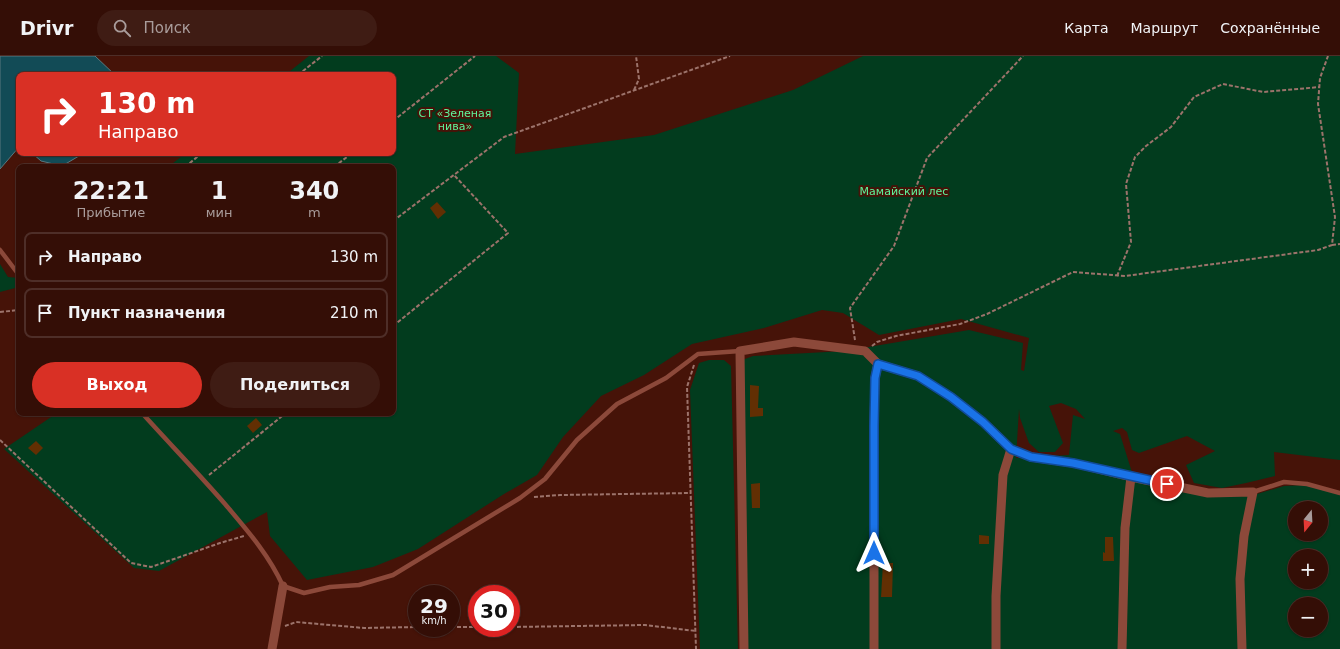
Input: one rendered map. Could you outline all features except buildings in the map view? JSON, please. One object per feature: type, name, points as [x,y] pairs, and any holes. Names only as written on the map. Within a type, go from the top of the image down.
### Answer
[{"type":"street","points":[[744,649],[740,351],[794,342],[861,350],[878,364],[918,376],[951,397],[983,422],[1011,449],[1031,457],[1073,463],[1208,493],[1253,492],[1244,536],[1241,572],[1242,649]]},
{"type":"street","points":[[874,649],[874,426],[875,378],[878,364]]},
{"type":"street","points":[[996,649],[996,596],[1003,475],[1011,449]]},
{"type":"street","points":[[1122,649],[1125,528],[1131,477]]},
{"type":"street","points":[[272,649],[283,586]]},
{"type":"lane","points":[[0,250],[16,270]]},
{"type":"lane","points":[[145,416],[204,480],[251,535],[276,570],[283,586],[304,593],[330,587],[359,586],[393,575],[520,498],[545,479],[577,440],[617,404],[666,378],[698,354],[740,351]]},
{"type":"lane","points":[[1253,492],[1284,482],[1307,484],[1340,493]]},
{"type":"path","points":[[302,72],[322,56]]},
{"type":"path","points":[[396,118],[475,56]]},
{"type":"path","points":[[634,90],[639,79],[636,56]]},
{"type":"path","points":[[396,220],[504,137],[730,56]]},
{"type":"path","points":[[1023,56],[928,158],[894,246],[850,308],[861,350],[877,342],[896,336],[960,324],[988,314],[1073,272],[1125,276],[1318,250],[1340,244]]},
{"type":"path","points":[[1328,56],[1320,78],[1318,104],[1335,217],[1332,245]]},
{"type":"path","points":[[1117,276],[1132,242],[1126,184],[1135,157],[1146,146],[1172,127],[1194,97],[1223,84],[1263,92],[1320,86]]},
{"type":"path","points":[[189,164],[198,156]]},
{"type":"path","points":[[338,164],[348,156]]},
{"type":"path","points":[[396,324],[508,233],[454,175]]},
{"type":"path","points":[[0,312],[16,310]]},
{"type":"path","points":[[696,649],[687,388],[698,354]]},
{"type":"path","points":[[204,480],[282,416]]},
{"type":"path","points":[[0,440],[131,563],[151,567],[220,543],[251,535]]},
{"type":"path","points":[[520,498],[560,495],[691,493]]},
{"type":"path","points":[[275,630],[296,622],[364,628],[408,627]]},
{"type":"path","points":[[520,627],[645,625],[696,631]]},
{"type":"green space","points":[[309,56],[496,56],[519,73],[515,154],[654,135],[793,90],[863,56],[1340,56],[1340,460],[1274,452],[1275,476],[1222,488],[1194,483],[1186,465],[1215,451],[1187,436],[1139,453],[1132,450],[1127,432],[1122,428],[1113,431],[1120,434],[1135,482],[1257,494],[1284,486],[1306,485],[1340,495],[1340,649],[745,649],[737,362],[753,356],[845,351],[969,330],[1023,343],[1021,370],[1024,371],[1029,338],[961,319],[879,335],[843,313],[822,310],[764,328],[692,344],[644,375],[601,396],[563,437],[537,475],[504,494],[418,549],[373,567],[307,580],[270,536],[267,512],[159,571],[134,568],[4,449],[53,416],[396,416],[396,164],[172,164],[182,156],[396,156],[396,72],[289,72]],"holes":[[[1061,403],[1076,409],[1085,419],[1073,415],[1069,455],[1016,458],[1019,409],[1020,418],[1029,443],[1039,452],[1055,452],[1063,443],[1049,406]]]},
{"type":"green space","points":[[0,264],[8,277],[16,278],[16,288],[0,292]]},
{"type":"green space","points":[[709,360],[724,360],[731,366],[738,649],[700,649],[690,390],[699,363]]},
{"type":"water","points":[[0,56],[95,56],[112,72],[16,72],[16,150],[0,169]]},
{"type":"water","points":[[35,156],[79,156],[65,164],[54,164],[41,161]]},
{"type":"route","points":[[874,553],[875,378],[878,364],[918,376],[951,397],[983,422],[1011,449],[1031,457],[1073,463],[1167,484]]},
{"type":"park label","name":"СТ «Зеленая нива»","points":[[455,119]]},
{"type":"park label","name":"Мамайский лес","points":[[904,191]]}]
